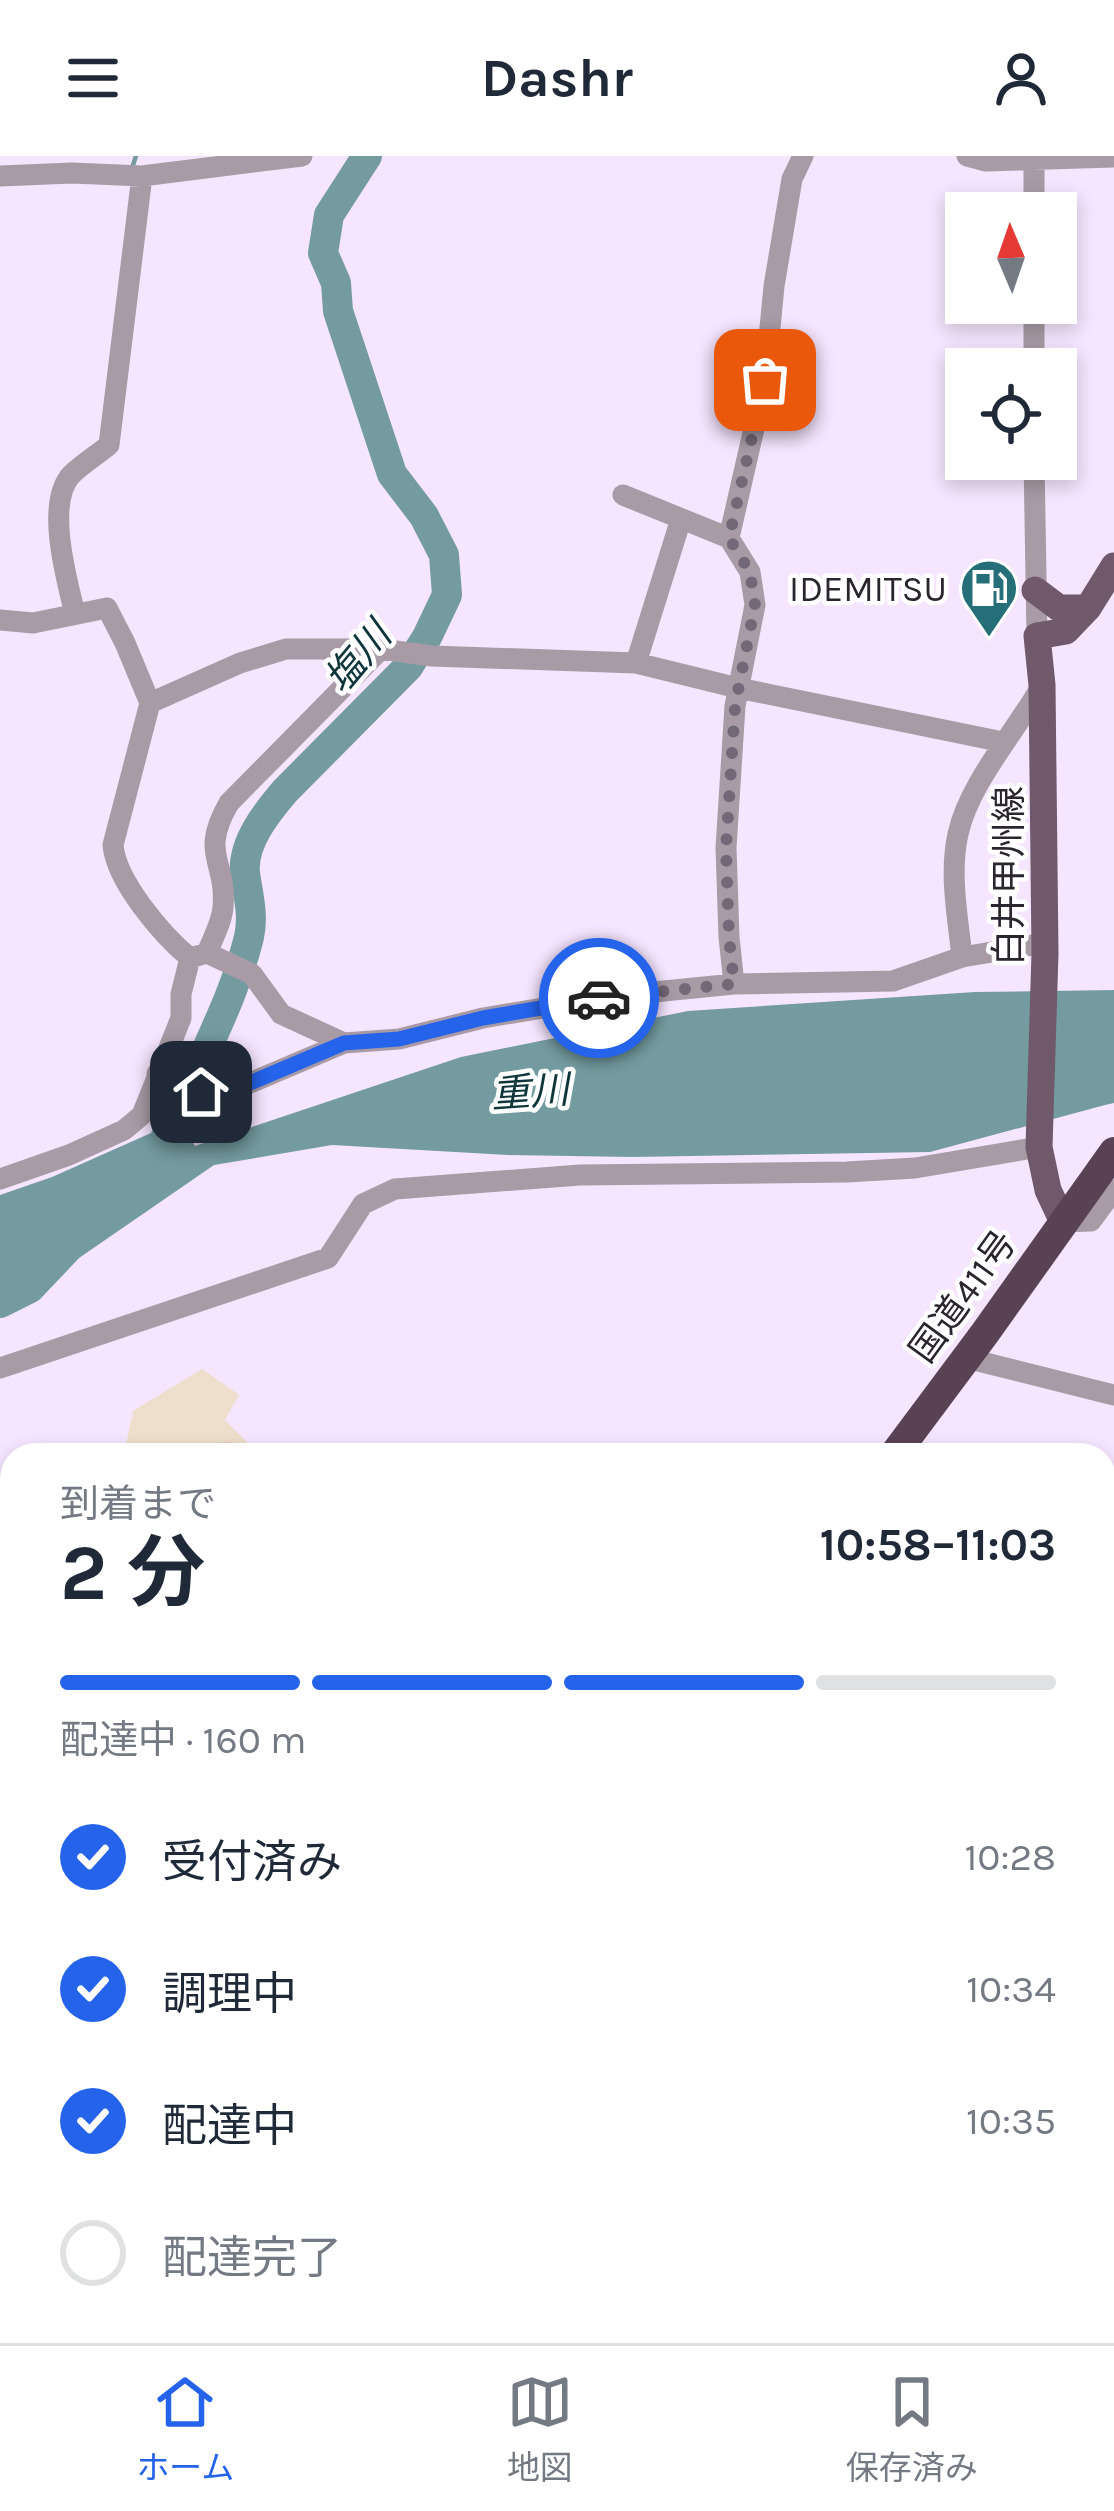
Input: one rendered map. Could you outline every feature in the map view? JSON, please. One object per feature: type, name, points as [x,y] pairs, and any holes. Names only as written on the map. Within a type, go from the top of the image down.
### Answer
[{"type":"highway","name":"国道411号","points":[[903,1443],[1063,1222],[1102,1186],[1114,1151]]},
{"type":"main road","points":[[1037,636],[1066,631],[1088,608],[1114,566]]},
{"type":"main road","points":[[1035,590],[1059,608],[1088,608]]},
{"type":"main road","name":"白井甲州線","points":[[1037,636],[1042,685],[1045,948],[1039,1148],[1048,1190],[1063,1222]]},
{"type":"street","points":[[0,176],[74,165],[142,176],[302,156]]},
{"type":"street","points":[[729,538],[765,380],[792,179],[803,156]]},
{"type":"street","points":[[967,156],[986,161],[1114,157]]},
{"type":"street","points":[[1034,157],[1034,192]]},
{"type":"street","points":[[76,614],[60,553],[60,508],[68,478],[109,445],[142,176]]},
{"type":"street","points":[[1034,480],[1037,636]]},
{"type":"street","points":[[622,495],[729,538],[750,572],[755,605],[738,688],[726,848],[734,984]]},
{"type":"street","points":[[636,663],[682,519]]},
{"type":"street","points":[[0,620],[33,623],[107,608],[150,703],[113,845],[124,878],[169,941],[252,974],[281,1014],[344,1043]]},
{"type":"street","points":[[150,703],[240,663],[286,649],[381,649],[432,656],[636,663],[1003,742]]},
{"type":"street","points":[[0,1179],[69,1155],[124,1130],[142,1115],[181,1018],[181,994],[224,905],[214,854],[216,826],[229,803],[381,649]]},
{"type":"street","points":[[962,957],[954,877],[963,816],[1003,742],[1042,685]]},
{"type":"street","points":[[157,1074],[201,1092],[224,1094],[344,1043],[399,1039],[483,1018],[614,996],[734,984],[893,981],[962,957],[1045,948]]},
{"type":"street","points":[[0,1368],[328,1258],[363,1204],[395,1190],[580,1174],[915,1168],[1039,1148]]},
{"type":"street","points":[[966,1358],[1114,1395]]},
{"type":"shaded area","points":[[202,1369],[239,1395],[225,1420],[248,1443],[126,1443],[133,1411]]},
{"type":"water","points":[[1114,990],[1114,1103],[930,1152],[633,1157],[332,1145],[214,1165],[79,1258],[0,1296],[0,1195],[151,1133],[170,1092],[201,1105],[186,1132],[195,1146],[461,1057],[688,1011],[975,992]]},
{"type":"waterway","points":[[133,165],[136,156]]},
{"type":"waterway","name":"塩川","points":[[170,1137],[233,988],[249,937],[245,862],[252,839],[285,791],[408,667],[447,595],[444,555],[424,516],[392,474],[323,253],[329,215],[367,156]]},
{"type":"waterway","name":"重川","points":[[0,1303],[30,1288],[67,1249]]},
{"type":"way so far","points":[[599,998],[734,984],[726,848],[735,706],[755,605],[750,572],[729,538],[765,380]]},
{"type":"place","name":"IDEMITSU","points":[[989,639]]},
{"type":"route","points":[[201,1092],[224,1094],[344,1043],[399,1039],[483,1018],[599,998]]}]
